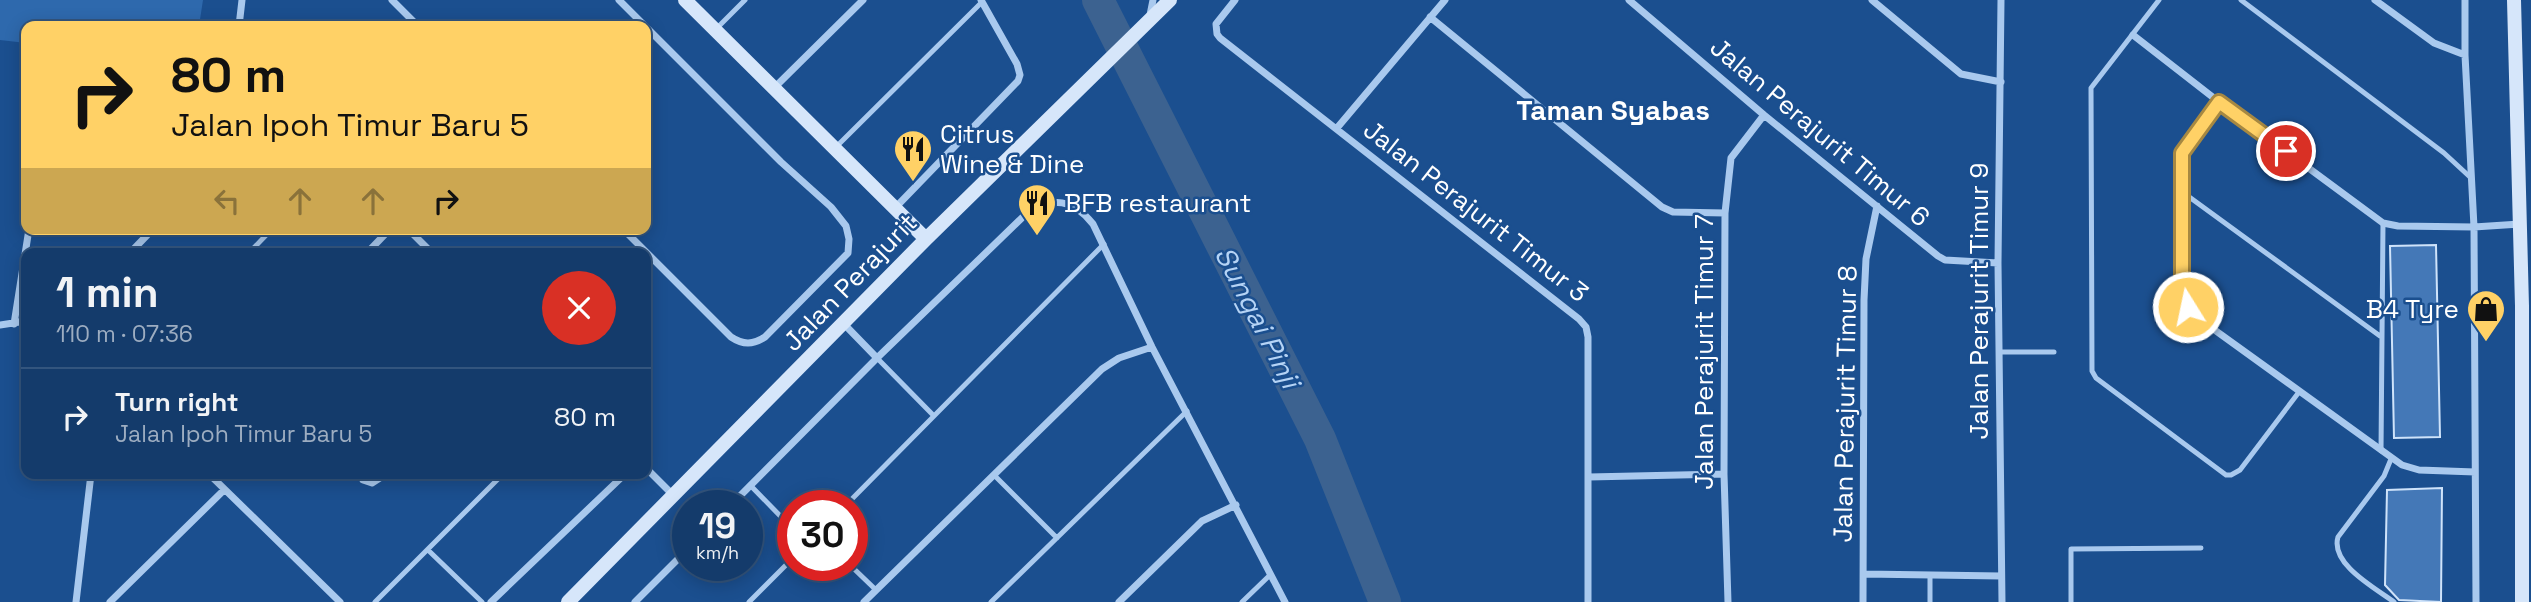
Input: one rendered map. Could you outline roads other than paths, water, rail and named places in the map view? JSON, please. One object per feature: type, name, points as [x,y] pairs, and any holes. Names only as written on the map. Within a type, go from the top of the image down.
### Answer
[{"type":"street","points":[[240,21],[242,0]]},
{"type":"street","points":[[391,0],[413,21]]},
{"type":"street","points":[[619,0],[639,21]]},
{"type":"street","points":[[685,0],[926,239]]},
{"type":"street","points":[[774,88],[863,0]]},
{"type":"street","points":[[1149,23],[1153,0]]},
{"type":"street","name":"Jalan Perajurit","points":[[678,490],[926,239],[1170,0]]},
{"type":"street","name":"Jalan Perajurit Timur 3","points":[[1235,0],[1216,24],[1220,38],[1583,322],[1588,337],[1588,602]]},
{"type":"street","points":[[1337,128],[1445,0]]},
{"type":"street","name":"Jalan Perajurit Timur 6","points":[[1629,0],[1764,115],[1945,260],[1998,263]]},
{"type":"street","points":[[1872,0],[1961,74],[2001,82]]},
{"type":"street","name":"Jalan Perajurit Timur 9","points":[[2001,0],[1998,263],[2001,602]]},
{"type":"street","points":[[2375,0],[2434,43],[2465,55]]},
{"type":"street","points":[[2465,0],[2473,227],[2476,602]]},
{"type":"street","points":[[2514,0],[2525,224],[2522,299],[2527,551],[2522,602]]},
{"type":"street","points":[[894,209],[1018,81],[1017,64],[982,1]]},
{"type":"street","points":[[1430,18],[1662,207],[1673,212],[1725,213]]},
{"type":"street","points":[[651,33],[780,163],[831,207],[846,226],[848,253],[765,337],[752,343],[744,343],[731,337],[651,257]]},
{"type":"street","points":[[2133,35],[2383,223],[2398,226],[2473,227],[2525,224]]},
{"type":"street","points":[[2219,102],[2183,150],[2182,286],[2188,307],[2198,318],[2391,459],[2419,470],[2475,471]]},
{"type":"street","name":"Jalan Perajurit Timur 7","points":[[1728,602],[1724,474],[1725,213],[1731,158],[1764,115]]},
{"type":"street","points":[[745,490],[1026,214],[1039,205],[1055,202],[1070,204],[1083,212],[1104,244],[1152,347],[1285,602]]},
{"type":"street","name":"Jalan Perajurit Timur 8","points":[[1863,602],[1864,300],[1866,259],[1877,206]]},
{"type":"street","points":[[135,248],[147,235]]},
{"type":"street","points":[[372,248],[384,235]]},
{"type":"street","points":[[414,235],[427,248]]},
{"type":"street","points":[[629,235],[642,248]]},
{"type":"street","points":[[14,324],[21,280]]},
{"type":"street","points":[[2522,299],[2531,286]]},
{"type":"street","points":[[0,325],[21,322]]},
{"type":"street","points":[[844,324],[877,358]]},
{"type":"street","points":[[866,602],[1102,369],[1119,359],[1152,347]]},
{"type":"street","points":[[651,473],[672,494]]},
{"type":"street","points":[[1589,477],[1724,474]]},
{"type":"street","points":[[76,602],[90,479]]},
{"type":"street","points":[[214,479],[340,602]]},
{"type":"street","points":[[363,479],[377,482],[380,479]]},
{"type":"street","points":[[491,602],[620,479]]},
{"type":"street","points":[[110,602],[224,490]]},
{"type":"street","name":"Jalan Perajurit","points":[[575,600],[672,496]]},
{"type":"street","points":[[1119,602],[1202,521],[1236,505]]},
{"type":"street","points":[[635,602],[672,564]]},
{"type":"street","points":[[1864,574],[2001,576]]},
{"type":"lane","points":[[715,30],[745,0]]},
{"type":"lane","points":[[2158,0],[2091,88],[2093,375],[2226,475],[2240,470],[2299,392]]},
{"type":"lane","points":[[2241,0],[2444,153],[2470,177]]},
{"type":"lane","points":[[834,149],[982,1]]},
{"type":"lane","points":[[2181,191],[2380,336]]},
{"type":"lane","points":[[2381,451],[2383,223]]},
{"type":"lane","points":[[254,248],[266,235]]},
{"type":"lane","points":[[861,490],[1104,244]]},
{"type":"lane","points":[[1999,352],[2054,352]]},
{"type":"lane","points":[[877,358],[934,416]]},
{"type":"lane","points":[[991,602],[1187,411]]},
{"type":"lane","points":[[2391,459],[2384,476],[2338,537],[2337,548],[2344,564],[2394,602]]},
{"type":"lane","points":[[994,475],[1056,538]]},
{"type":"lane","points":[[375,602],[498,479]]},
{"type":"lane","points":[[750,485],[777,513]]},
{"type":"lane","points":[[2071,602],[2071,549],[2201,548]]},
{"type":"lane","points":[[428,550],[482,602]]},
{"type":"lane","points":[[749,602],[777,574]]},
{"type":"lane","points":[[1242,602],[1270,575]]},
{"type":"lane","points":[[1930,575],[1930,602]]},
{"type":"lane","points":[[867,581],[876,590]]},
{"type":"waterway","name":"Sungai Pinji","points":[[1098,0],[1320,439],[1385,602]]},
{"type":"place","name":"Citrus Wine & Dine","points":[[913,183]]},
{"type":"place","name":"BFB restaurant","points":[[1037,237]]},
{"type":"place","name":"B4 Tyre","points":[[2486,343]]},
{"type":"district","name":"Taman Syabas","points":[[1613,110]]}]
